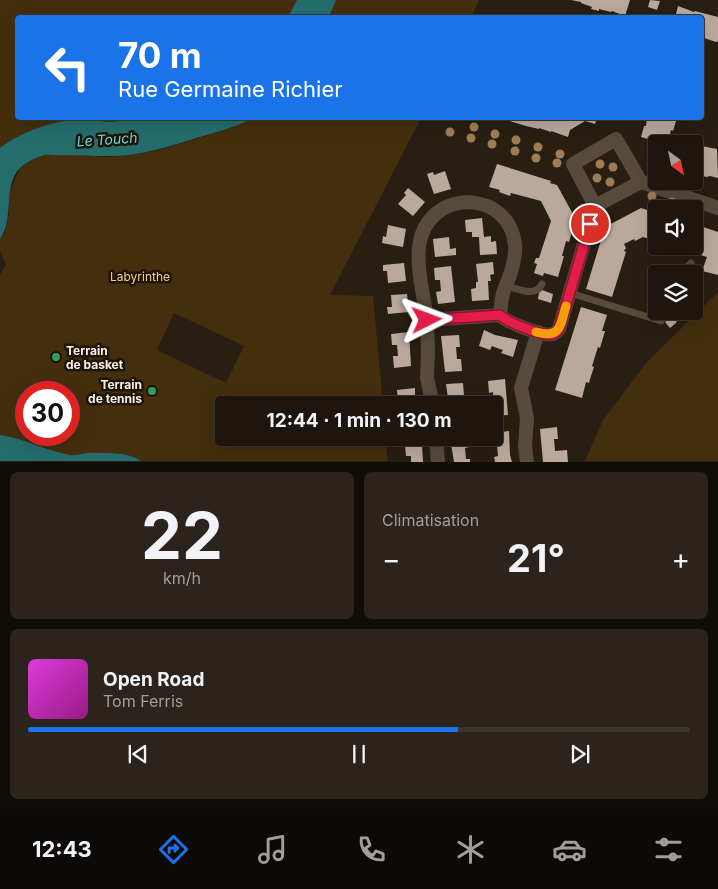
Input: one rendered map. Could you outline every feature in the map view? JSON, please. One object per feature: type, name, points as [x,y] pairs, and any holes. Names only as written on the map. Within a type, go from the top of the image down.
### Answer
[{"type":"street","points":[[431,396],[427,378],[427,320],[419,263],[420,238],[430,219],[440,210],[451,204],[464,202],[484,204],[499,214],[512,233],[515,256],[503,294],[500,315],[504,320],[550,335],[559,329],[595,206],[573,164],[616,139],[641,182],[718,208]]},
{"type":"street","points":[[595,206],[641,182]]},
{"type":"street","points":[[427,320],[500,315]]},
{"type":"street","points":[[526,462],[527,418],[521,388],[538,332]]},
{"type":"street","points":[[437,446],[438,462]]},
{"type":"lane","points":[[507,286],[530,292],[539,289],[542,284]]},
{"type":"lane","points":[[570,293],[648,317]]},
{"type":"green space","points":[[0,0],[297,0],[289,15],[15,15],[15,120],[75,120],[64,121],[30,131],[0,148]]},
{"type":"green space","points":[[336,0],[479,0],[472,15],[330,15]]},
{"type":"green space","points":[[95,120],[126,120],[110,122]]},
{"type":"green space","name":"Labyrinthe","points":[[249,120],[420,120],[330,295],[373,296],[382,396],[215,396],[215,446],[386,446],[388,461],[141,461],[130,456],[118,454],[90,453],[70,455],[38,446],[80,446],[80,381],[15,381],[15,438],[0,435],[0,275],[6,265],[0,251],[0,239],[5,232],[9,214],[8,196],[20,168],[43,155],[110,157],[156,151]],"holes":[[[174,313],[244,346],[226,383],[157,350]]]},
{"type":"green space","points":[[718,292],[718,461],[585,461],[603,420],[647,362],[690,320],[703,320],[703,307]]},
{"type":"water","points":[[297,0],[336,0],[330,15],[289,15]]},
{"type":"water","name":"Le Touch","points":[[95,120],[110,122],[126,120],[249,120],[217,132],[142,153],[108,156],[46,155],[28,162],[20,168],[11,184],[7,222],[0,239],[0,148],[30,131],[64,121]]},
{"type":"water","points":[[0,435],[15,438],[15,446],[38,446],[70,455],[90,453],[118,454],[131,456],[141,461],[0,461]]},
{"type":"building","points":[[571,0],[630,0],[625,15],[612,11],[591,9],[592,7]]},
{"type":"building","points":[[650,0],[660,1],[657,10],[648,7]]},
{"type":"building","points":[[678,6],[694,12],[718,17],[718,41],[704,38],[704,15],[676,15]]},
{"type":"building","points":[[506,120],[596,120],[595,124],[585,121],[570,130],[568,137]]},
{"type":"building","points":[[647,120],[676,120],[673,131],[671,130],[671,135],[648,135],[648,139],[641,137],[644,126],[646,126]]},
{"type":"building","points":[[703,146],[717,149],[718,178],[703,176]]},
{"type":"building","points":[[497,164],[551,181],[550,183],[557,185],[574,216],[572,223],[574,224],[569,242],[566,241],[558,277],[544,273],[543,276],[534,273],[537,264],[534,263],[536,258],[539,258],[551,221],[541,201],[511,193],[510,196],[499,192],[500,190],[489,187]]},
{"type":"building","points":[[445,171],[451,189],[434,194],[427,174],[433,172],[434,175]]},
{"type":"building","points":[[408,188],[425,202],[413,216],[398,204],[406,195],[404,193]]},
{"type":"building","points":[[641,208],[648,210],[648,239],[643,237],[635,241],[634,239],[624,244],[626,248],[624,251],[626,252],[612,297],[586,289],[605,227]]},
{"type":"building","points":[[482,218],[484,237],[491,236],[491,242],[496,241],[497,254],[480,255],[479,237],[472,237],[472,232],[466,232],[465,220]]},
{"type":"building","points":[[388,225],[406,229],[403,247],[382,243],[383,236],[386,237]]},
{"type":"building","points":[[703,227],[718,232],[718,275],[703,271],[707,257],[701,255],[703,255]]},
{"type":"building","points":[[449,237],[450,249],[456,248],[456,255],[435,257],[433,239]]},
{"type":"building","points":[[493,262],[494,274],[490,275],[491,281],[488,281],[489,300],[472,301],[471,289],[476,288],[476,282],[478,282],[476,264]]},
{"type":"building","points":[[404,263],[406,281],[388,283],[387,271],[383,271],[383,265]]},
{"type":"building","points":[[451,266],[455,302],[438,304],[436,292],[441,291],[440,280],[435,280],[434,268]]},
{"type":"building","points":[[542,290],[553,294],[551,303],[538,299],[539,293]]},
{"type":"building","points":[[407,294],[409,312],[388,314],[387,307],[392,307],[391,295]]},
{"type":"building","points":[[581,307],[607,315],[602,331],[605,331],[600,348],[598,347],[589,383],[586,382],[582,398],[555,390]]},
{"type":"building","points":[[668,320],[677,320],[670,328],[665,322]]},
{"type":"building","points":[[484,330],[495,335],[518,340],[513,357],[501,353],[503,350],[492,346],[490,350],[479,346]]},
{"type":"building","points":[[409,332],[411,366],[394,368],[393,356],[398,356],[397,345],[392,345],[391,334]]},
{"type":"building","points":[[459,335],[460,347],[456,347],[457,359],[461,359],[462,371],[445,372],[441,336]]},
{"type":"building","points":[[505,379],[508,415],[503,415],[503,396],[493,396],[493,392],[489,393],[488,381]]},
{"type":"building","points":[[463,383],[464,395],[448,396],[446,384]]},
{"type":"building","points":[[415,388],[415,396],[398,396],[397,390]]},
{"type":"building","points":[[557,427],[558,439],[554,439],[555,451],[567,450],[568,462],[543,462],[540,429]]},
{"type":"building","points":[[509,431],[512,462],[495,462],[494,457],[498,456],[497,446],[503,446],[503,432]]},
{"type":"building","points":[[405,446],[422,446],[423,462],[411,462],[411,456],[406,456]]},
{"type":"building","points":[[451,446],[469,446],[465,448],[466,459],[470,459],[470,462],[454,462]]},
{"type":"slow traffic","points":[[536,332],[550,335],[555,333],[559,329],[566,306]]},
{"type":"place","name":"Terrain de basket","points":[[56,357]]},
{"type":"place","name":"Terrain de tennis","points":[[152,391]]},
{"type":"route","points":[[427,320],[500,315],[504,320],[538,332],[550,335],[555,333],[559,329],[590,224]]}]
